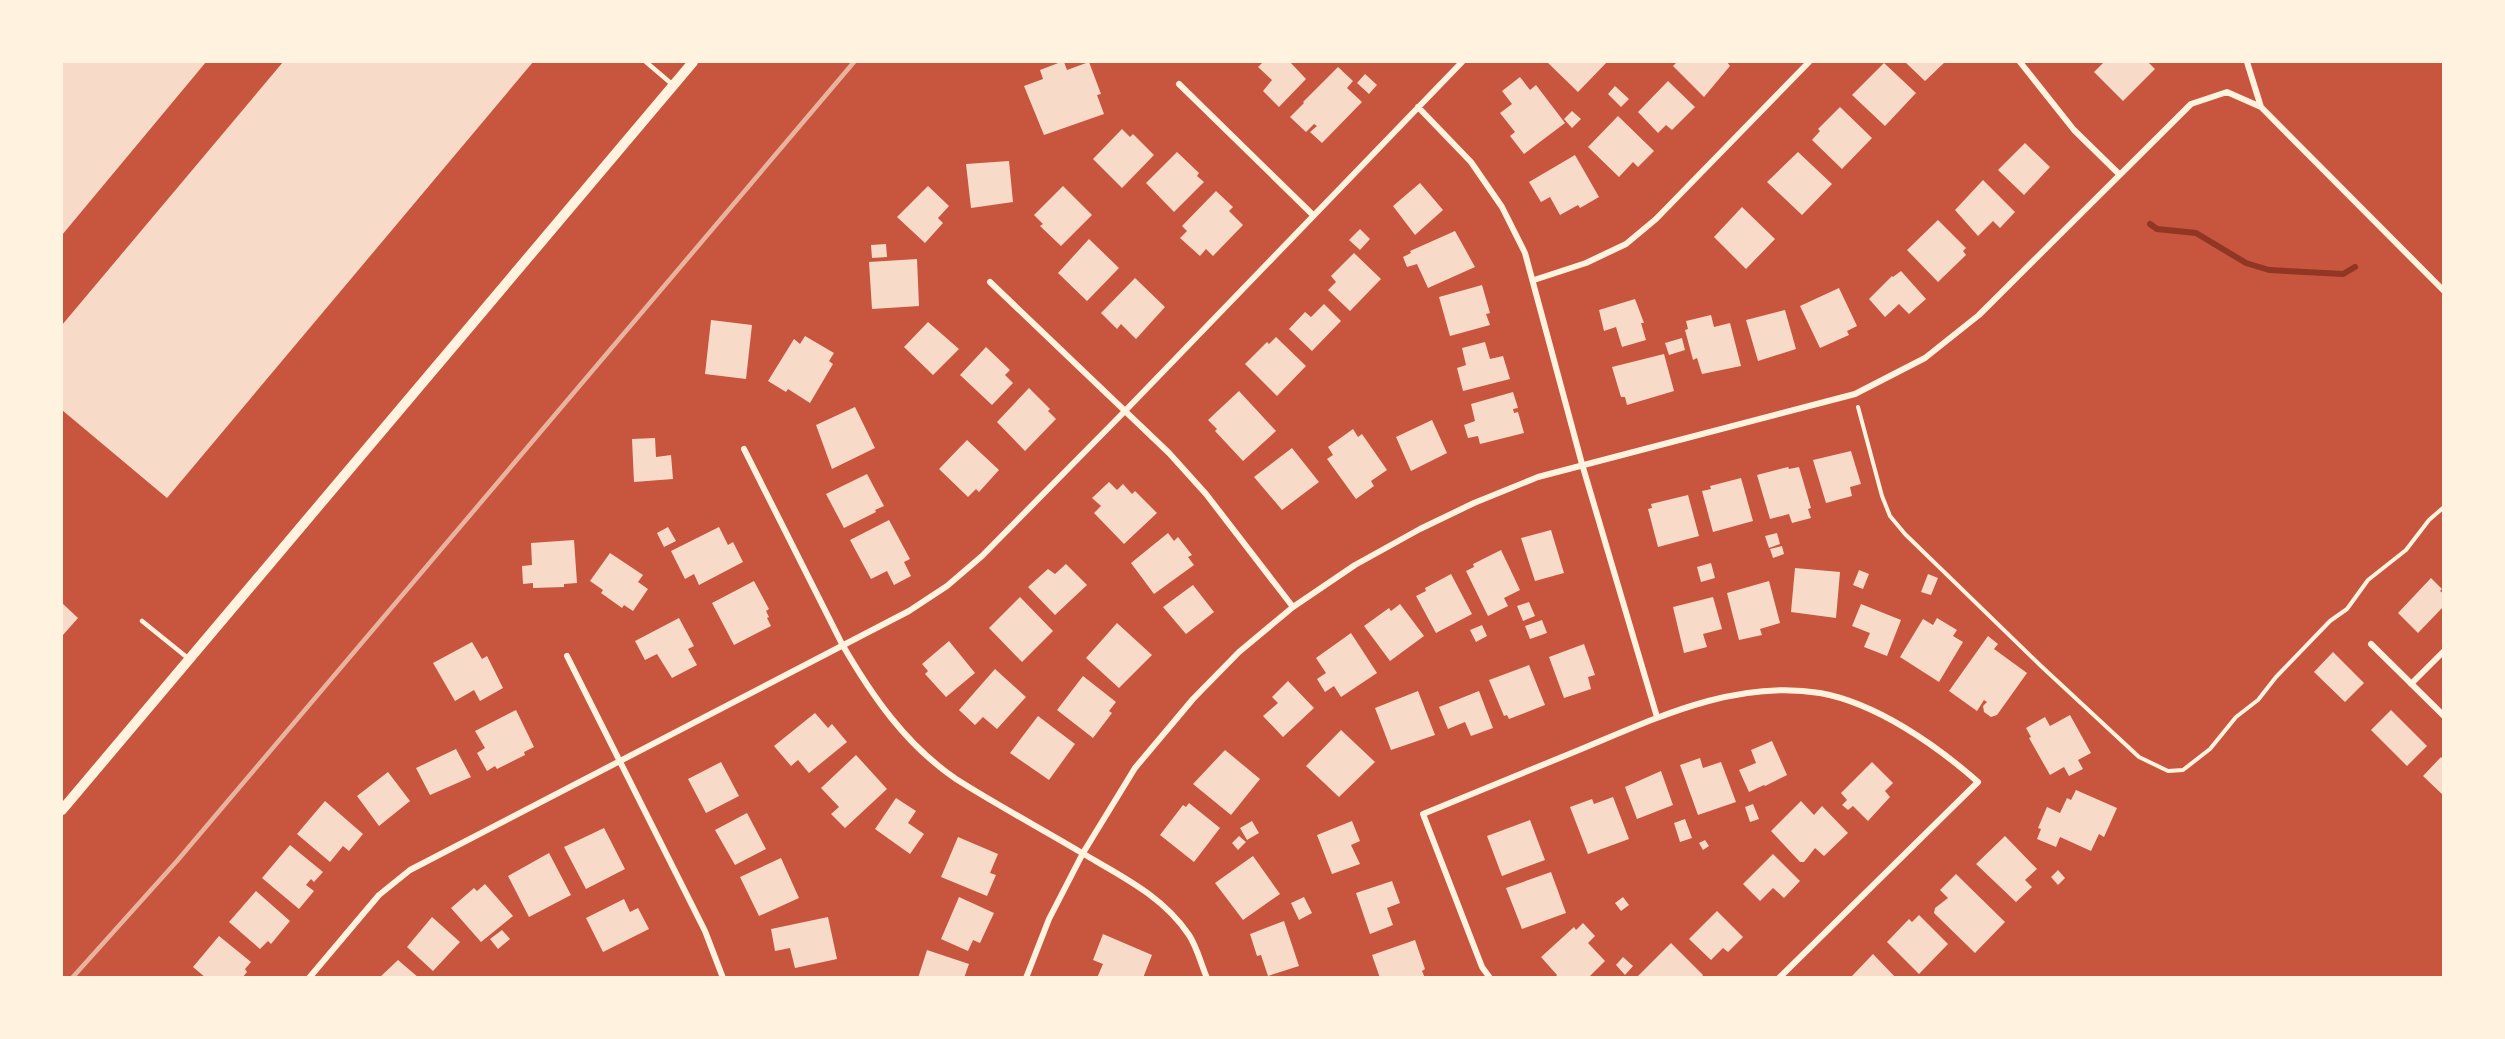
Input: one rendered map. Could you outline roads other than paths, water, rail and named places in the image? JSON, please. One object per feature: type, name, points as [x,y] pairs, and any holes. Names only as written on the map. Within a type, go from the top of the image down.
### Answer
[{"type":"street","points":[[62,810],[693,62]]},
{"type":"street","points":[[309,978],[379,896],[410,870],[909,611],[947,586],[982,556],[1125,411],[1462,62]]},
{"type":"street","points":[[1534,280],[1586,263],[1626,244],[1656,219],[1809,62]]},
{"type":"street","points":[[2020,62],[2074,130],[2119,174]]},
{"type":"street","points":[[2247,62],[2261,107]]},
{"type":"street","points":[[1179,84],[1313,216]]},
{"type":"street","points":[[1026,978],[1049,919],[1083,853],[1135,768],[1193,699],[1239,652],[1293,607],[1355,565],[1420,529],[1538,477],[1855,394],[1925,358],[1979,315],[2191,104],[2227,92],[2261,107],[2444,291]]},
{"type":"street","points":[[1418,106],[1471,162],[1502,207],[1525,253],[1582,464],[1657,717]]},
{"type":"street","points":[[990,282],[1125,411],[1206,494],[1293,607]]},
{"type":"street","points":[[744,449],[842,644],[889,717],[923,753],[955,778],[1137,885],[1167,908],[1190,937],[1207,978]]},
{"type":"street","points":[[2372,644],[2444,716]]},
{"type":"street","points":[[2411,684],[2444,651]]},
{"type":"street","points":[[567,656],[705,931],[723,978]]},
{"type":"street","points":[[1490,978],[1482,967],[1423,814],[1657,717],[1706,701],[1764,690],[1821,693],[1865,708],[1912,731],[1946,754],[1978,782],[1779,978]]},
{"type":"lane","points":[[646,62],[673,85]]},
{"type":"lane","points":[[142,621],[189,659]]},
{"type":"waterway","points":[[2150,224],[2157,229],[2196,233],[2246,263],[2269,270],[2343,274],[2355,267]]},
{"type":"railway","points":[[72,978],[177,861],[854,62]]}]
